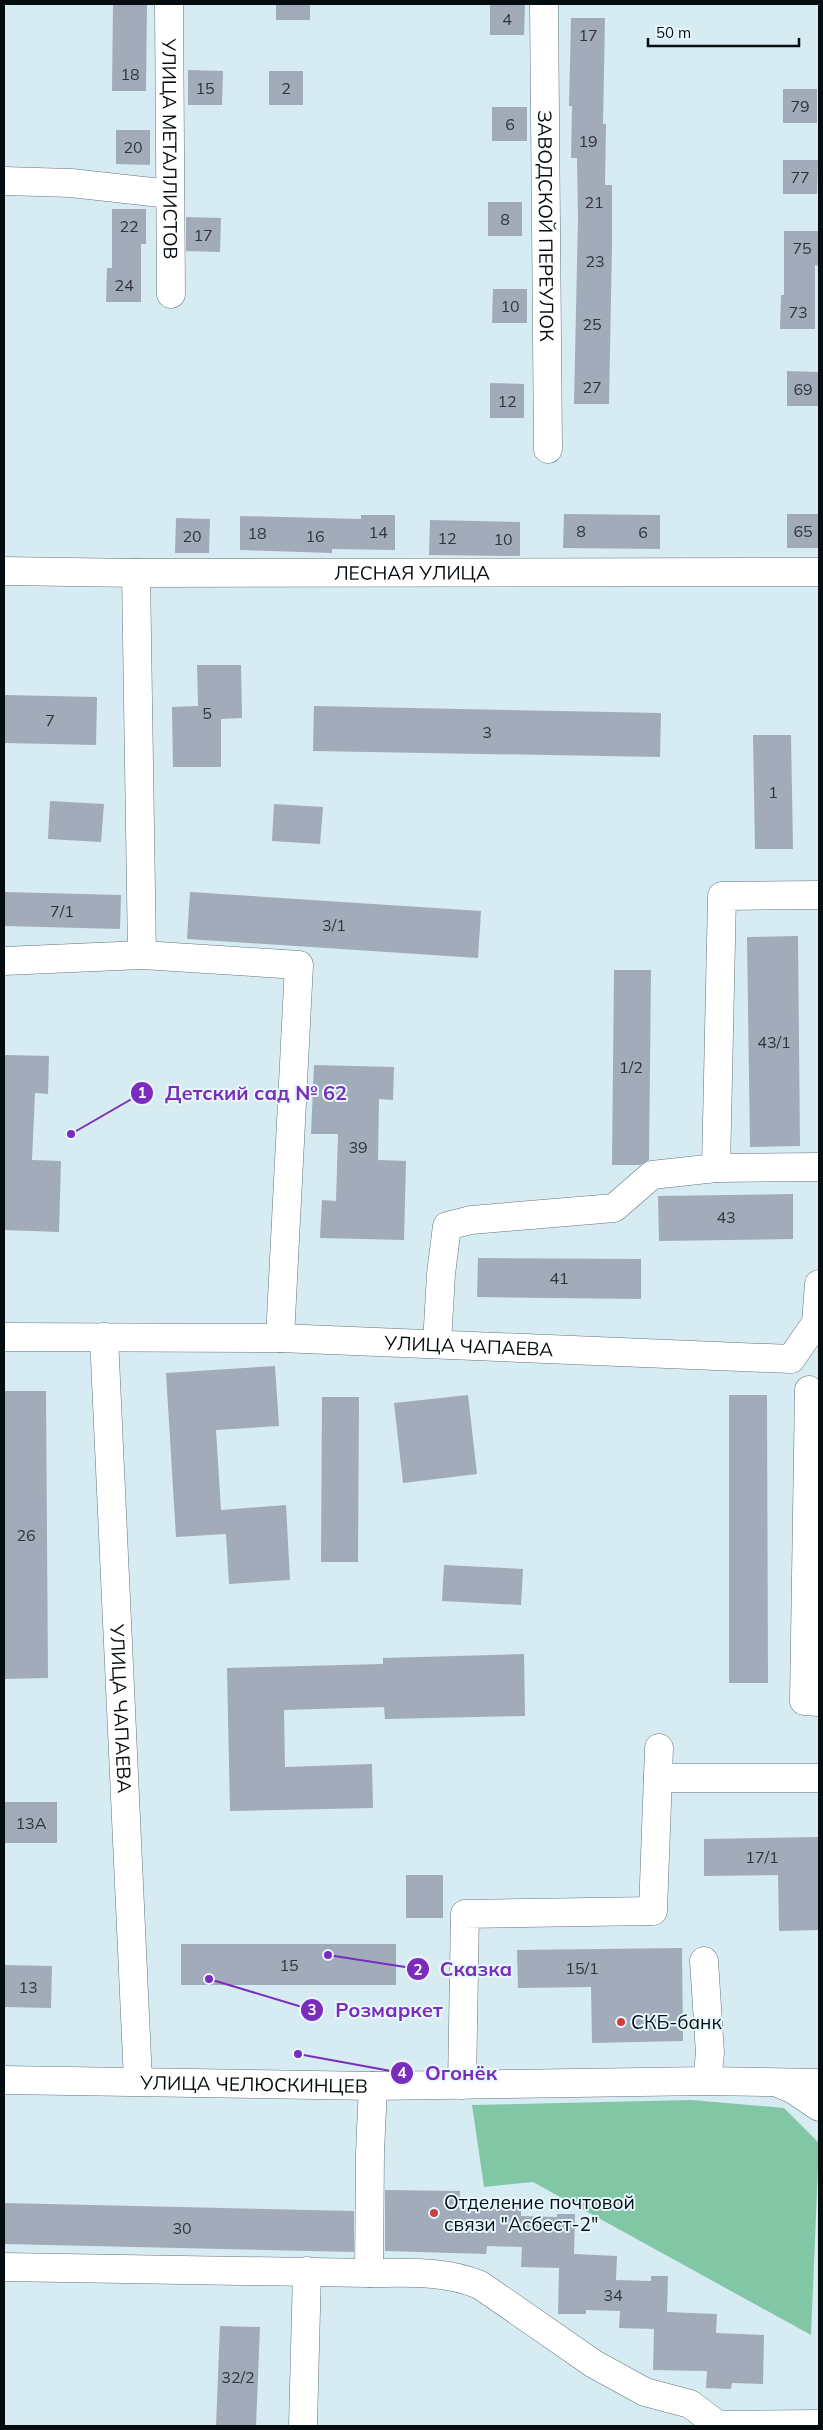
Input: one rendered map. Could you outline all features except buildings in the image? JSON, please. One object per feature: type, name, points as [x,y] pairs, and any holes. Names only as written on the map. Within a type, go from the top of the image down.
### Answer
[{"type":"street","name":"УЛИЦА МЕТАЛЛИСТОВ","points":[[169,4],[171,294]]},
{"type":"street","name":"ЗАВОДСКОЙ ПЕРЕУЛОК","points":[[544,4],[548,450]]},
{"type":"street","points":[[4,181],[71,183],[170,194]]},
{"type":"street","name":"ЛЕСНАЯ УЛИЦА","points":[[4,571],[136,573],[819,572]]},
{"type":"street","points":[[136,573],[142,955]]},
{"type":"street","points":[[716,1168],[722,896],[819,895]]},
{"type":"street","points":[[4,961],[142,955],[299,965],[280,1338]]},
{"type":"street","points":[[437,1344],[440,1274],[447,1226],[470,1220],[614,1208],[652,1175],[716,1168],[819,1167]]},
{"type":"street","name":"УЛИЦА ЧАПАЕВА","points":[[4,1337],[280,1338],[437,1344],[668,1362],[791,1359],[816,1323],[819,1284]]},
{"type":"street","name":"УЛИЦА ЧАПАЕВА","points":[[104,1337],[138,2081]]},
{"type":"street","points":[[810,1390],[804,1701],[819,1702]]},
{"type":"street","points":[[462,2085],[465,1914],[653,1911],[659,1748]]},
{"type":"street","points":[[658,1778],[819,1778]]},
{"type":"street","points":[[704,1962],[710,2052],[707,2081]]},
{"type":"street","name":"УЛИЦА ЧЕЛЮСКИНЦЕВ","points":[[4,2080],[373,2086],[707,2081],[819,2083]]},
{"type":"street","points":[[774,2082],[794,2090],[819,2107]]},
{"type":"street","points":[[369,2273],[370,2152],[373,2086]]},
{"type":"street","points":[[4,2267],[369,2273],[432,2272],[459,2277],[480,2285],[594,2364],[645,2392],[690,2404],[718,2426],[819,2424]]},
{"type":"street","points":[[303,2426],[307,2271]]},
{"type":"green space","points":[[691,2100],[784,2108],[819,2143],[811,2335],[533,2182],[484,2187],[472,2105]]},
{"type":"place","name":"Детский сад № 62","points":[[71,1134]]},
{"type":"place","name":"Сказка","points":[[328,1955]]},
{"type":"place","name":"Розмаркет","points":[[209,1979]]},
{"type":"place","name":"СКБ-банк","points":[[621,2022]]},
{"type":"place","name":"Огонёк","points":[[298,2054]]},
{"type":"place","name":"Отделение почтовой связи \"Асбест-2\"","points":[[434,2213]]}]
